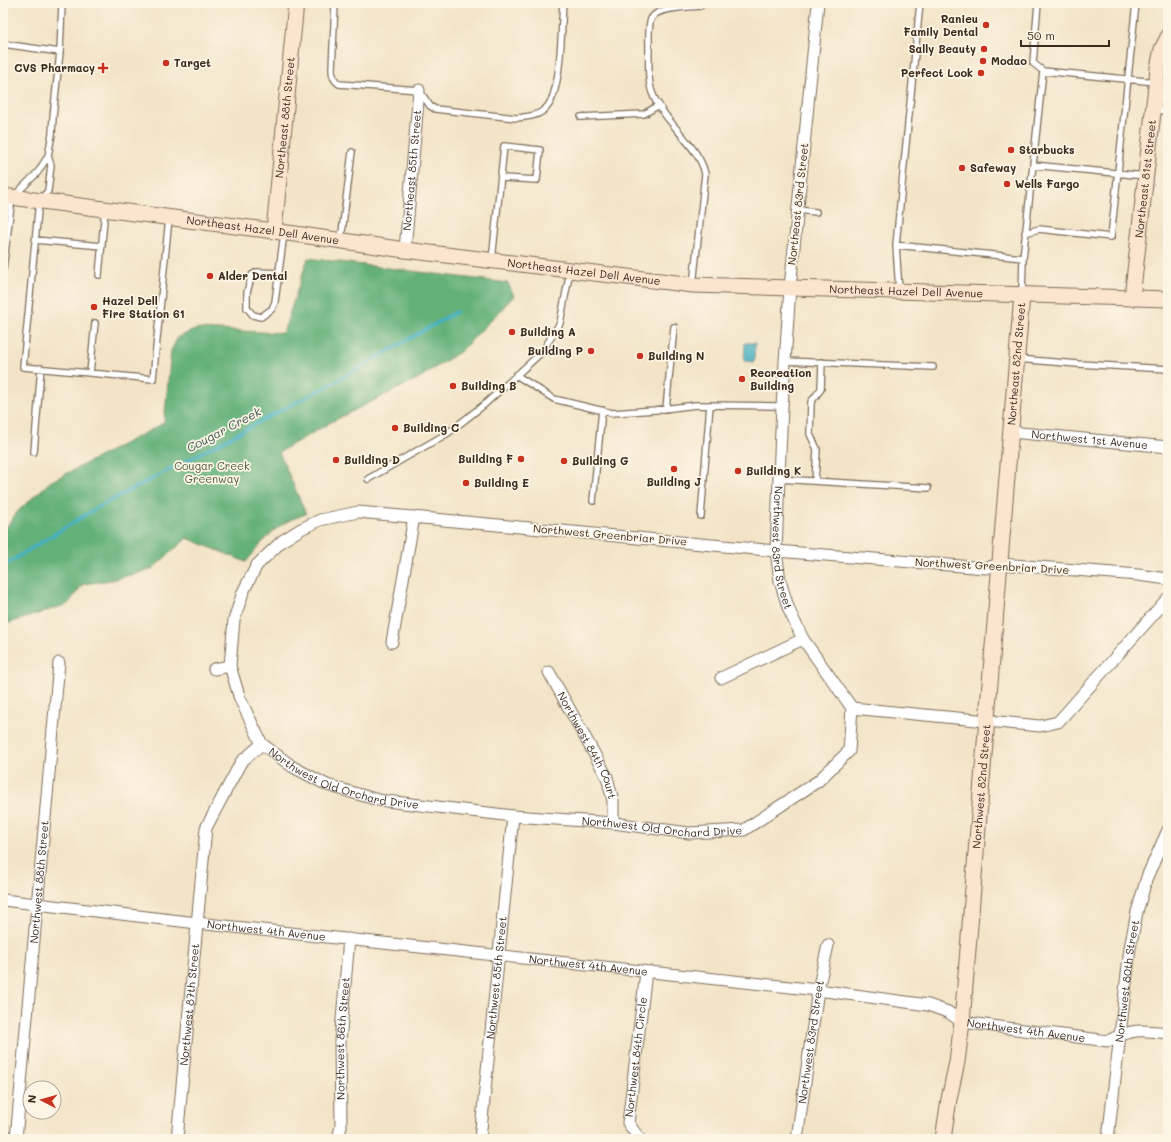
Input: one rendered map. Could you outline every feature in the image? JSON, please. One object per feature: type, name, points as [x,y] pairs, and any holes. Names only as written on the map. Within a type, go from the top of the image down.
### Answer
[{"type":"street","name":"Northeast 88th Street","points":[[279,232],[296,3]]},
{"type":"street","name":"Northeast 83rd Street","points":[[782,406],[790,288],[818,3]]},
{"type":"street","name":"Northeast 81st Street","points":[[1132,298],[1147,176],[1161,111],[1156,82],[1160,57],[1168,37]]},
{"type":"street","name":"Northeast 85th Street","points":[[405,250],[419,90]]},
{"type":"street","name":"Northeast Hazel Dell Avenue","points":[[8,197],[341,240],[405,250],[693,285],[1168,299]]},
{"type":"street","name":"Northeast 82nd Street","points":[[1010,432],[1022,295]]},
{"type":"street","name":"Northwest 83rd Street","points":[[782,406],[776,551],[780,582],[789,610],[802,638],[852,708]]},
{"type":"street","name":"Northwest 1st Avenue","points":[[1010,432],[1168,448]]},
{"type":"street","name":"Northwest 82nd Street","points":[[943,1139],[949,1098],[957,1062],[962,1022],[1010,432]]},
{"type":"street","name":"Northwest Greenbriar Drive","points":[[262,744],[240,700],[230,666],[234,620],[243,592],[257,565],[282,541],[301,529],[320,520],[358,512],[776,551],[986,568],[1000,564],[1131,574],[1168,579]]},
{"type":"street","points":[[392,642],[414,517]]},
{"type":"street","points":[[852,708],[1040,726],[1058,722],[1168,598]]},
{"type":"street","points":[[721,678],[802,638]]},
{"type":"street","name":"Northwest 88th Street","points":[[26,1080],[36,903],[59,663]]},
{"type":"street","points":[[214,669],[230,666]]},
{"type":"street","name":"Northwest 84th Court","points":[[548,672],[607,777],[613,801],[613,823]]},
{"type":"street","name":"Northwest Old Orchard Drive","points":[[262,744],[293,767],[326,785],[378,800],[513,816],[613,823],[689,833],[744,830],[818,781],[849,751],[852,708]]},
{"type":"street","name":"Northwest 87th Street","points":[[176,1139],[206,828],[240,762],[262,744]]},
{"type":"street","name":"Northwest 85th Street","points":[[480,1139],[513,816]]},
{"type":"street","name":"Northwest 80th Street","points":[[1108,1139],[1130,948],[1137,912],[1147,876],[1168,830]]},
{"type":"street","name":"Northwest 4th Avenue","points":[[3,900],[197,923],[818,990],[928,1005],[948,1012],[962,1022],[1108,1041],[1120,1034],[1140,1029],[1168,1033]]},
{"type":"street","name":"Northwest 86th Street","points":[[338,1139],[341,1126],[340,1042],[349,939]]},
{"type":"street","name":"Northwest 83rd Street","points":[[797,1139],[818,990],[828,946]]},
{"type":"street","name":"Northwest 84th Circle","points":[[639,1138],[628,1123],[646,972]]},
{"type":"street","name":"Northwest 88th Street","points":[[16,1139],[22,1114]]},
{"type":"lane","points":[[3,268],[8,197],[38,172],[48,156],[52,134],[60,52],[62,3]]},
{"type":"lane","points":[[335,3],[332,69],[332,76],[335,82],[345,85],[419,90],[430,106],[442,110],[516,118],[528,117],[542,112],[551,102],[559,64],[563,3]]},
{"type":"lane","points":[[693,285],[705,174],[704,167],[690,145],[659,106],[653,96],[650,83],[649,39],[651,19],[658,12],[700,6],[704,3]]},
{"type":"lane","points":[[899,292],[896,245],[920,3]]},
{"type":"lane","points":[[1038,3],[1033,64],[1042,71],[1156,82]]},
{"type":"lane","points":[[1025,233],[1039,229],[1111,238],[1136,3]]},
{"type":"lane","points":[[3,44],[60,52]]},
{"type":"lane","points":[[1022,295],[1025,233],[1042,71]]},
{"type":"lane","points":[[581,117],[644,114],[659,106]]},
{"type":"lane","points":[[492,260],[504,146],[540,150],[537,180],[501,178]]},
{"type":"lane","points":[[341,240],[352,152]]},
{"type":"lane","points":[[48,156],[51,165],[48,191],[39,201],[23,367],[153,379],[169,218]]},
{"type":"lane","points":[[1033,165],[1147,176]]},
{"type":"lane","points":[[99,275],[105,209]]},
{"type":"lane","points":[[797,210],[816,212]]},
{"type":"lane","points":[[278,273],[257,272],[252,275],[247,292],[247,308],[253,316],[262,317],[272,309],[275,302],[278,273],[279,232]]},
{"type":"lane","points":[[35,240],[102,246]]},
{"type":"lane","points":[[896,245],[1023,258]]},
{"type":"lane","points":[[368,479],[448,433],[485,404],[542,352],[560,323],[570,269]]},
{"type":"lane","points":[[90,373],[95,323]]},
{"type":"lane","points":[[666,409],[674,327]]},
{"type":"lane","points":[[1016,359],[1168,369]]},
{"type":"lane","points":[[784,361],[933,367]]},
{"type":"lane","points":[[815,481],[817,449],[810,434],[811,402],[821,389],[822,362]]},
{"type":"lane","points":[[34,452],[41,368]]},
{"type":"lane","points":[[516,375],[554,399],[612,413],[696,405],[782,406]]},
{"type":"lane","points":[[701,516],[710,405]]},
{"type":"lane","points":[[593,501],[602,410]]},
{"type":"lane","points":[[779,479],[928,488]]},
{"type":"green space","name":"Cougar Creek Greenway","points":[[308,258],[508,283],[514,296],[461,351],[419,378],[333,421],[279,452],[306,514],[288,521],[276,529],[265,539],[246,562],[187,538],[152,569],[112,580],[83,584],[68,604],[3,625],[3,532],[18,511],[50,482],[164,423],[171,351],[178,337],[197,329],[283,333]]},
{"type":"water","points":[[745,343],[755,343],[754,362],[744,361]]},
{"type":"waterway","name":"Cougar Creek","points":[[3,566],[95,509],[331,384],[456,312]]},
{"type":"place","name":"Ranieu Family Dental","points":[[986,25]]},
{"type":"place","name":"Sally Beauty","points":[[984,49]]},
{"type":"place","name":"Modao","points":[[983,61]]},
{"type":"place","name":"Target","points":[[166,63]]},
{"type":"place","name":"CVS Pharmacy","points":[[103,68]]},
{"type":"place","name":"Perfect Look","points":[[981,73]]},
{"type":"place","name":"Starbucks","points":[[1011,150]]},
{"type":"place","name":"Safeway","points":[[962,168]]},
{"type":"place","name":"Wells Fargo","points":[[1007,184]]},
{"type":"place","name":"Alder Dental","points":[[210,276]]},
{"type":"place","name":"Hazel Dell Fire Station 61","points":[[94,307]]},
{"type":"place","name":"Building A","points":[[512,332]]},
{"type":"place","name":"Building P","points":[[591,351]]},
{"type":"place","name":"Building N","points":[[640,356]]},
{"type":"place","name":"Recreation Building","points":[[742,379]]},
{"type":"place","name":"Building B","points":[[453,386]]},
{"type":"place","name":"Building C","points":[[395,428]]},
{"type":"place","name":"Building F","points":[[521,459]]},
{"type":"place","name":"Building D","points":[[336,460]]},
{"type":"place","name":"Building G","points":[[564,461]]},
{"type":"place","name":"Building J","points":[[674,469]]},
{"type":"place","name":"Building K","points":[[738,471]]},
{"type":"place","name":"Building E","points":[[466,483]]}]
